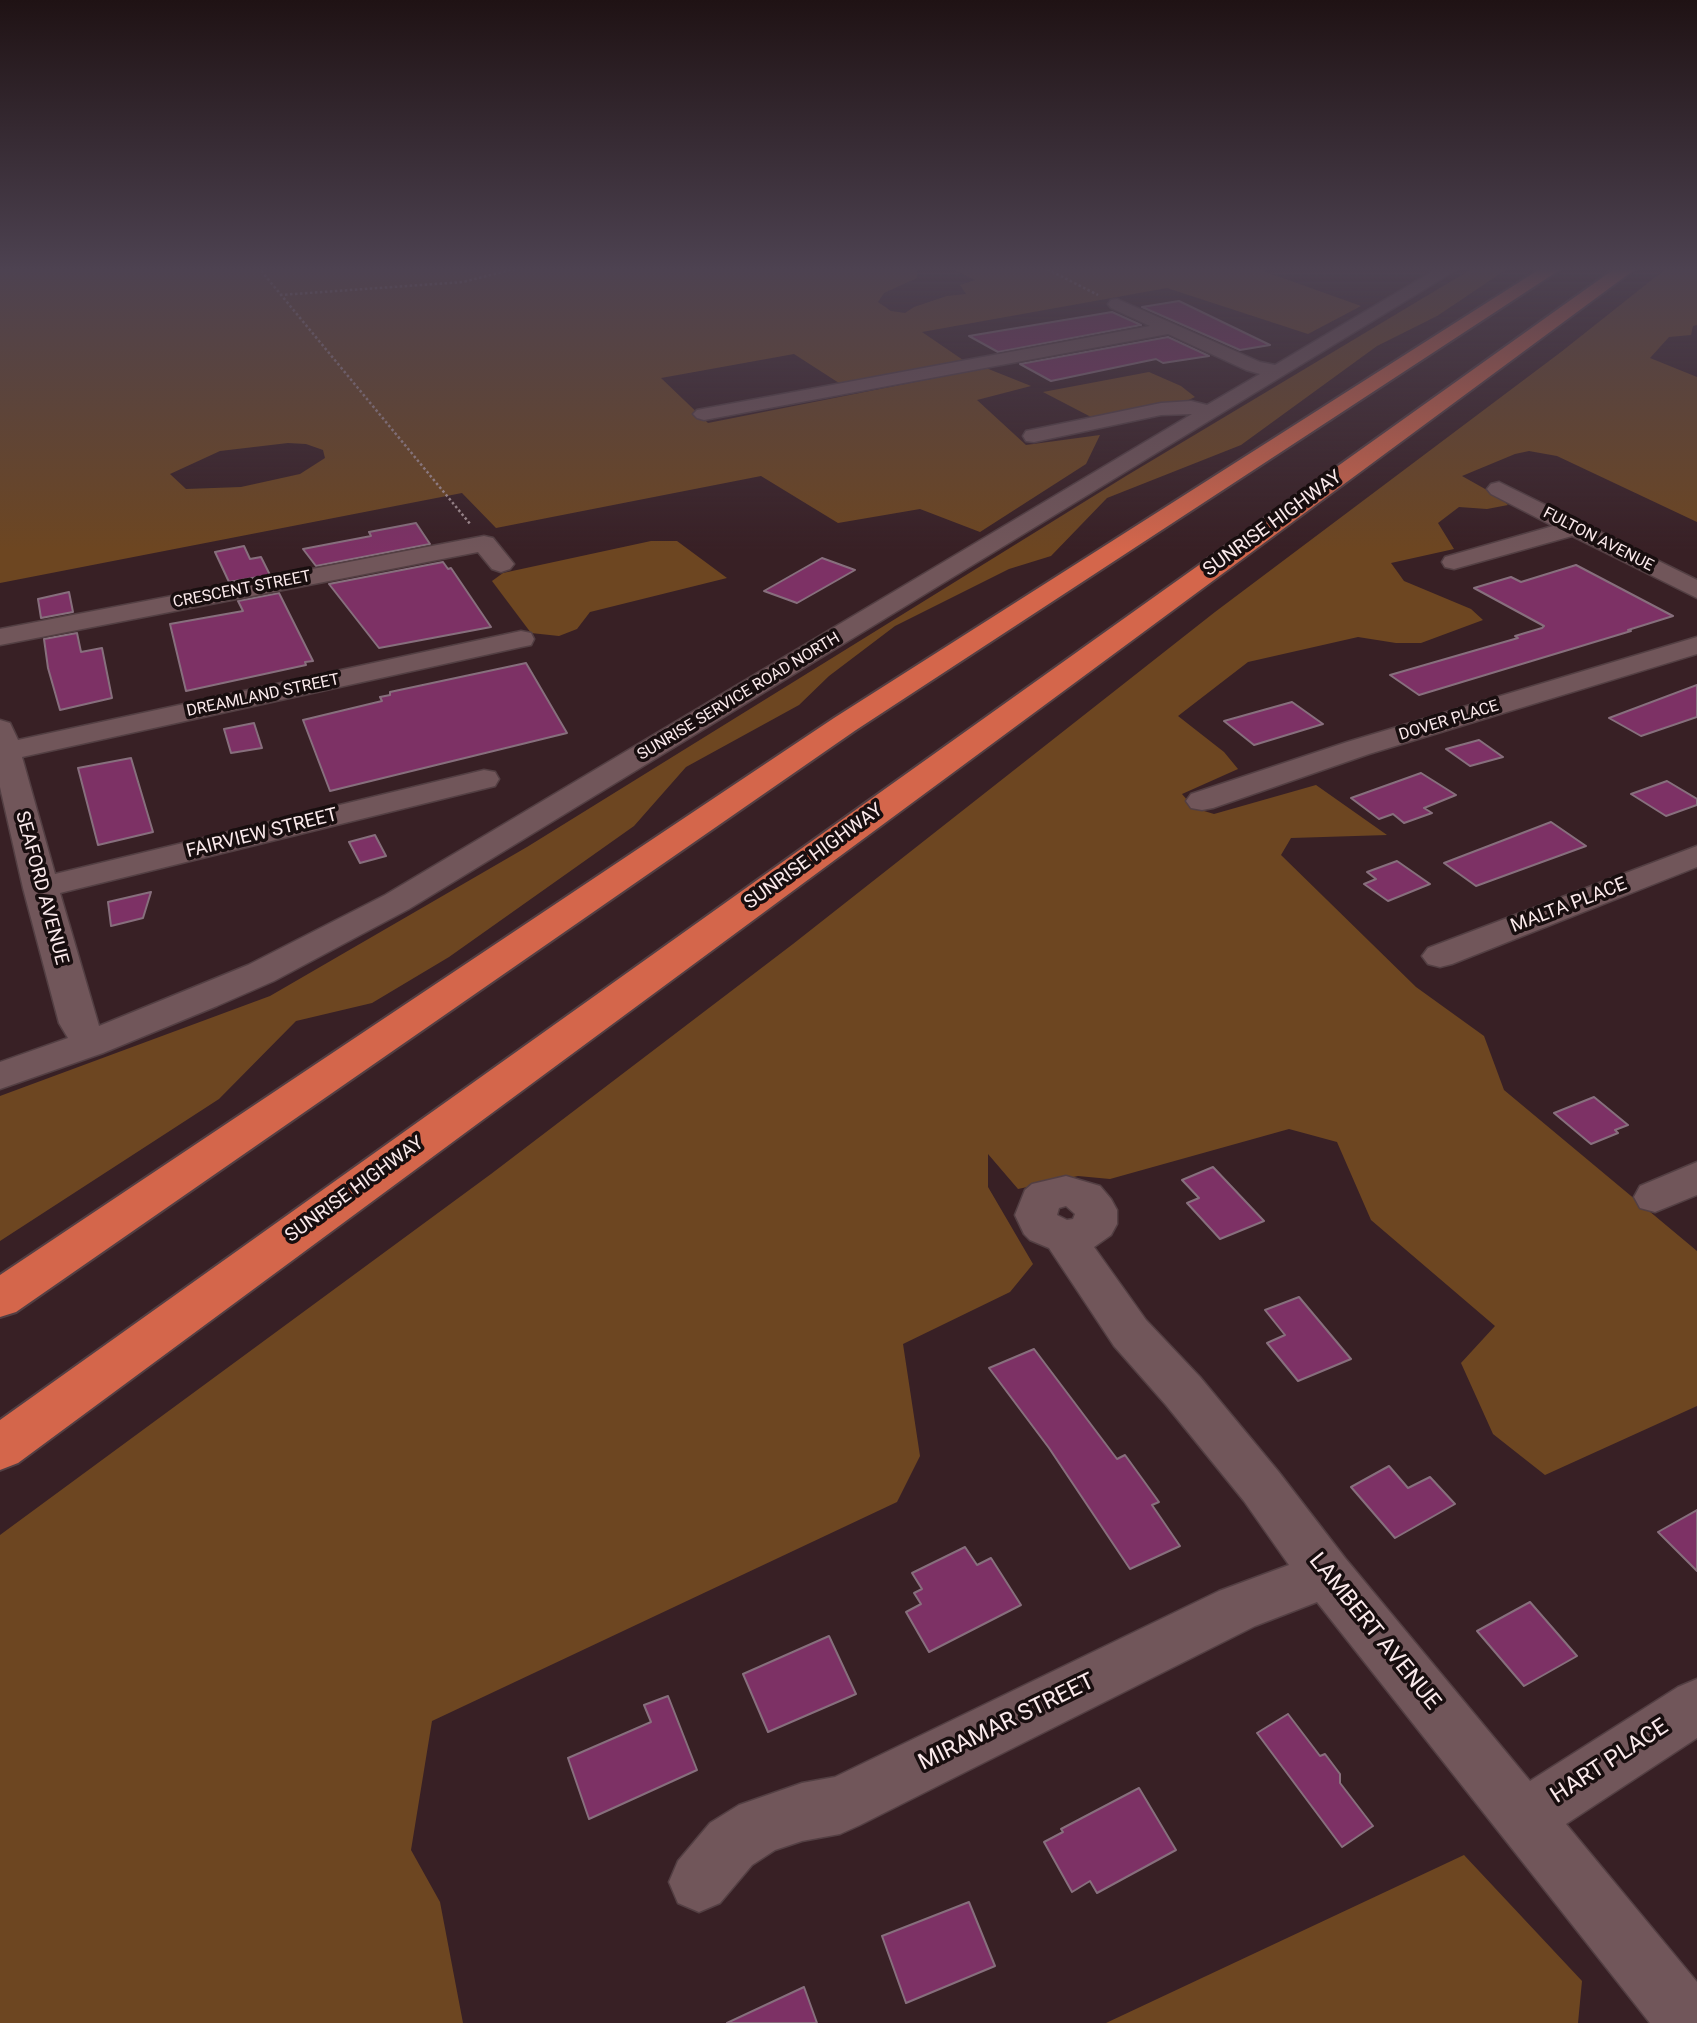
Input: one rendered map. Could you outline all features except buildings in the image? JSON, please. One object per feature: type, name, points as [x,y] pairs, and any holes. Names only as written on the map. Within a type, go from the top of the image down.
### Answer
[{"type":"highway","points":[[0,1299],[845,724],[1408,361]]},
{"type":"highway","name":"SUNRISE HIGHWAY","points":[[0,1448],[1499,361]]},
{"type":"street","points":[[704,414],[990,361]]},
{"type":"street","points":[[1243,361],[1278,372]]},
{"type":"street","name":"SUNRISE SERVICE ROAD NORTH","points":[[0,1076],[90,1044],[261,973],[397,902],[1296,361]]},
{"type":"street","points":[[1034,436],[1178,407],[1191,407],[1210,413]]},
{"type":"street","name":"FULTON AVENUE","points":[[1499,489],[1697,590]]},
{"type":"street","points":[[1454,562],[1573,528]]},
{"type":"street","points":[[484,542],[501,564]]},
{"type":"street","name":"CRESCENT STREET","points":[[0,637],[484,542]]},
{"type":"street","name":"DREAMLAND STREET","points":[[2,741],[521,639]]},
{"type":"street","name":"DOVER PLACE","points":[[1202,802],[1358,748],[1697,645]]},
{"type":"street","name":"SEAFORD AVENUE","points":[[2,741],[78,1023],[90,1044]]},
{"type":"street","name":"FAIRVIEW STREET","points":[[40,888],[484,779]]},
{"type":"street","name":"MALTA PLACE","points":[[1440,956],[1697,856]]},
{"type":"street","points":[[1655,1197],[1697,1177]]},
{"type":"street","name":"LAMBERT AVENUE","points":[[1065,1237],[1129,1333],[1183,1391],[1261,1486],[1326,1575],[1690,2023]]},
{"type":"street","name":"MIRAMAR STREET","points":[[699,1882],[731,1844],[760,1826],[802,1812],[840,1805],[1238,1608],[1326,1575]]},
{"type":"street","name":"HART PLACE","points":[[1524,1818],[1697,1706]]},
{"type":"path","points":[[335,361],[484,542]]},
{"type":"shaded area","points":[[0,361],[753,361],[661,378],[708,423],[986,368],[1031,386],[977,400],[1026,445],[1100,435],[1086,464],[980,532],[920,509],[838,523],[761,476],[496,528],[462,493],[0,583]],"holes":[[[288,443],[306,444],[323,450],[325,458],[300,474],[241,487],[186,489],[170,474],[220,451]]]},
{"type":"shaded area","points":[[805,361],[955,361],[839,383]]},
{"type":"shaded area","points":[[1317,361],[1356,361],[1241,445],[1107,498],[1051,556],[1009,569],[895,626],[829,676],[799,705],[686,767],[634,826],[449,957],[372,1003],[296,1021],[219,1099],[0,1241],[0,1096],[270,996],[527,847],[1126,476]]},
{"type":"shaded area","points":[[1548,361],[1658,361],[1697,377],[1697,522],[1557,456],[1529,451],[1515,454],[1462,476],[1501,498],[1508,505],[1487,509],[1459,507],[1438,523],[1454,549],[1391,563],[1404,581],[1471,609],[1483,620],[1421,643],[1396,643],[1358,637],[1248,662],[1178,716],[1224,752],[1238,769],[1182,794],[1194,808],[1214,814],[1316,785],[1387,835],[1291,838],[1281,855],[1416,987],[1484,1036],[1504,1090],[1697,1251],[1697,1406],[1545,1475],[1493,1434],[1461,1363],[1495,1326],[1371,1220],[1337,1142],[1289,1129],[1110,1179],[1078,1176],[1018,1189],[988,1154],[988,1187],[1033,1264],[1010,1292],[903,1344],[920,1456],[897,1502],[432,1721],[411,1850],[440,1902],[463,2023],[0,2023],[0,1535],[491,1174],[793,944],[1215,612]]},
{"type":"shaded area","points":[[1149,372],[1181,386],[1195,397],[1182,403],[1151,405],[1093,418],[1043,392]]},
{"type":"shaded area","points":[[651,541],[677,541],[727,578],[590,612],[577,629],[559,636],[531,633],[492,581],[503,573]]},
{"type":"shaded area","points":[[1464,1855],[1582,1981],[1578,2023],[1106,2023]]}]
